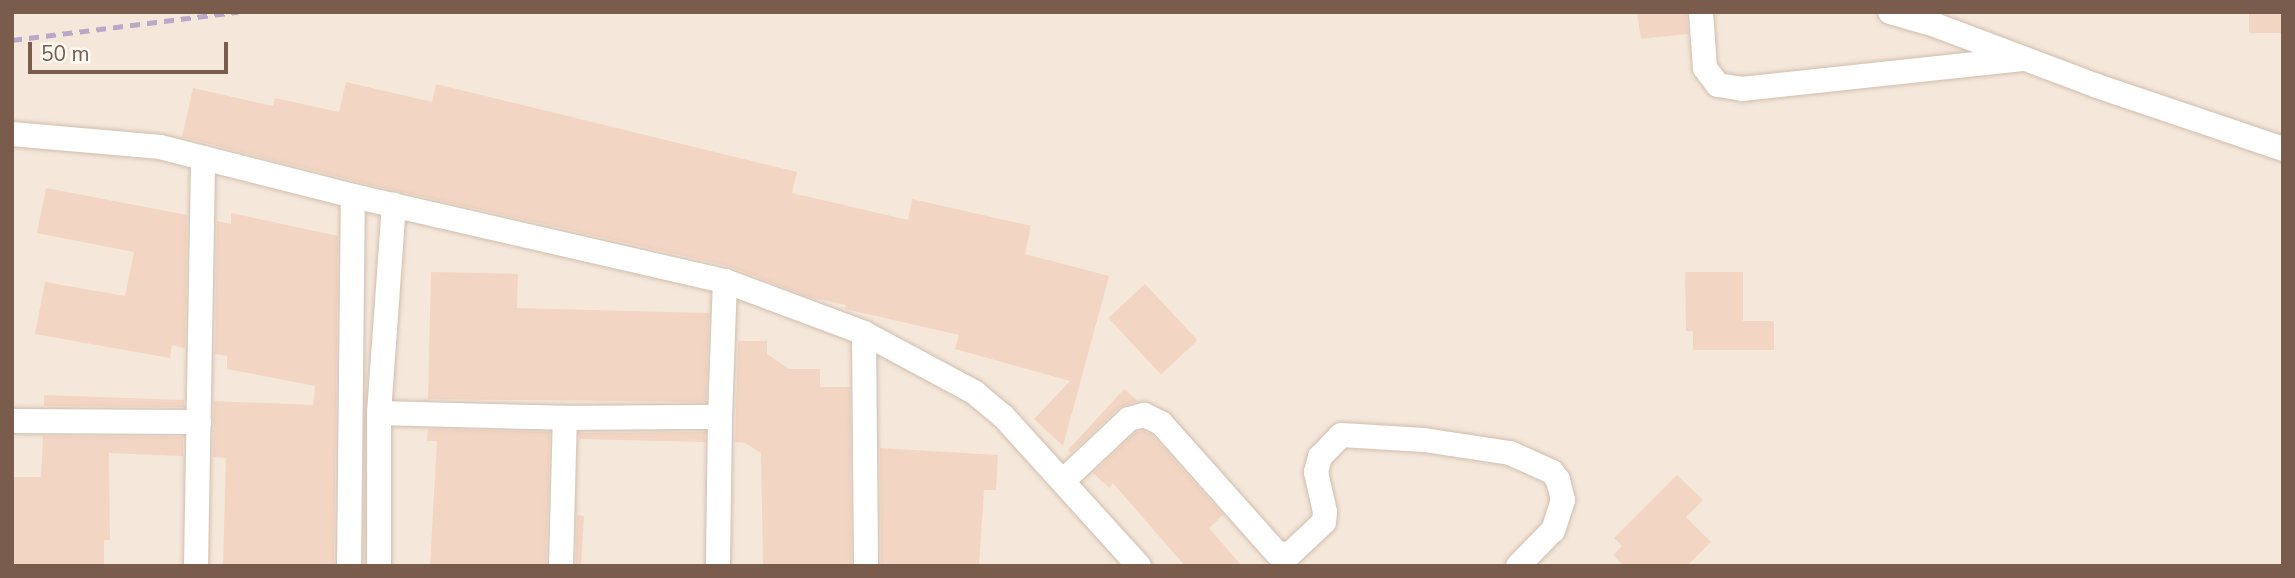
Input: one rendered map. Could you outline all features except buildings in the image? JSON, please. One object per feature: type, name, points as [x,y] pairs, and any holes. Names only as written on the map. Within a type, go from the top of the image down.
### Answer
[{"type":"street","points":[[1701,12],[1705,68],[1718,85],[1742,89],[2027,59]]},
{"type":"street","points":[[1890,12],[1935,25],[2283,149]]},
{"type":"street","points":[[12,134],[160,147],[353,196],[725,281],[864,333],[974,392],[1003,416],[1064,480],[1139,566]]},
{"type":"street","points":[[196,566],[203,158]]},
{"type":"street","points":[[349,566],[353,196]]},
{"type":"street","points":[[379,566],[379,413],[394,205]]},
{"type":"street","points":[[718,566],[725,281]]},
{"type":"street","points":[[864,333],[866,566]]},
{"type":"street","points":[[379,413],[565,418],[720,417]]},
{"type":"street","points":[[1064,480],[1129,419],[1144,415],[1161,423],[1277,553],[1284,554],[1291,553],[1324,522],[1325,512],[1316,472],[1324,451],[1341,435],[1424,440],[1510,453],[1552,472],[1563,500],[1553,530],[1518,566]]},
{"type":"street","points":[[561,566],[565,418]]},
{"type":"street","points":[[12,421],[199,422]]},
{"type":"shaded area","points":[[12,12],[2283,12],[2283,566],[12,566]]},
{"type":"railway","points":[[12,40],[238,12]]}]
